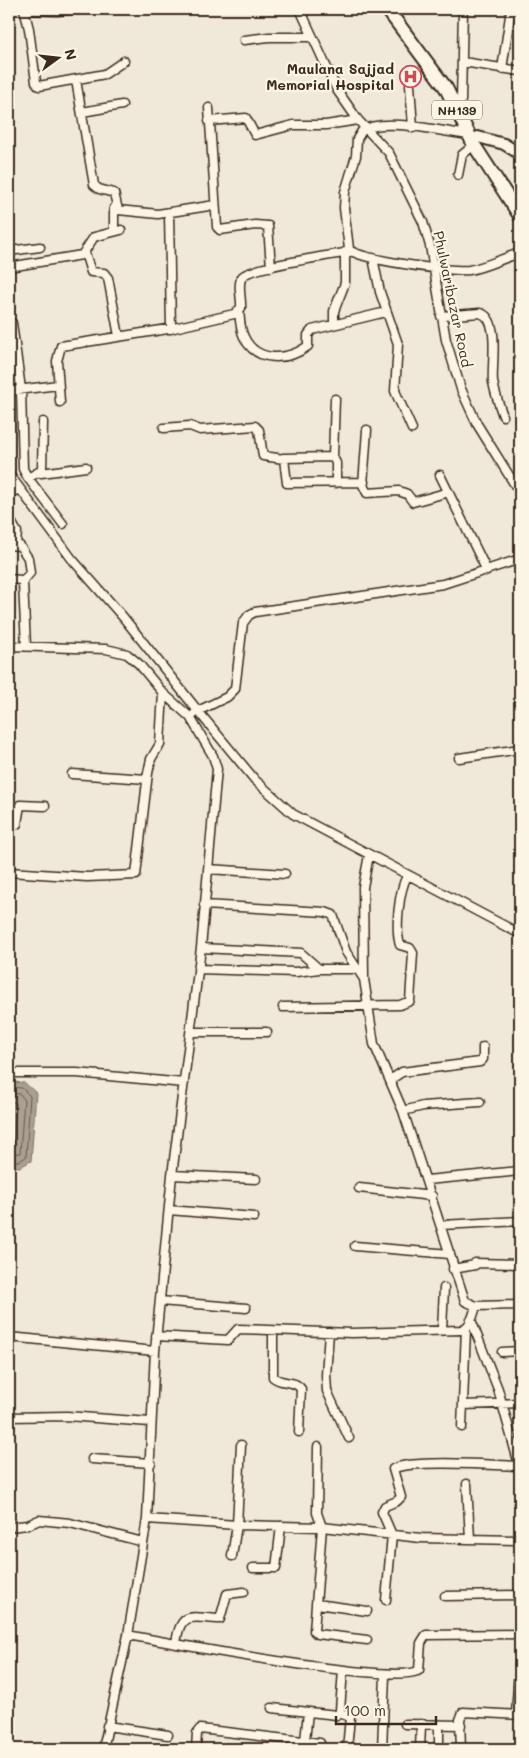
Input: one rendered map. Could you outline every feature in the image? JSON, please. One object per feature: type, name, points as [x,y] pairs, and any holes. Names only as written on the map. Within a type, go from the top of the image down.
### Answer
[{"type":"highway","name":"NH139","points":[[387,9],[453,85],[461,101],[473,139],[520,203]]},
{"type":"highway","name":"NH139","points":[[396,9],[424,51],[473,139],[520,216]]},
{"type":"main road","points":[[473,139],[504,144],[520,154]]},
{"type":"street","points":[[79,9],[57,11],[24,9],[38,84],[42,86],[110,72],[124,61]]},
{"type":"street","name":"Phulwaribazar Road","points":[[300,9],[337,90],[358,120],[385,147],[397,167],[423,222],[450,356],[468,406],[520,492]]},
{"type":"street","points":[[461,101],[463,9]]},
{"type":"street","points":[[502,69],[511,9]]},
{"type":"street","points":[[244,40],[269,37],[313,37]]},
{"type":"street","points":[[463,62],[520,71]]},
{"type":"street","points":[[76,80],[96,188],[114,193],[117,208],[120,212],[169,213],[215,205]]},
{"type":"street","points":[[410,85],[413,128]]},
{"type":"street","points":[[82,112],[122,105]]},
{"type":"street","points":[[208,108],[218,230],[260,225],[268,226],[271,267]]},
{"type":"street","points":[[209,121],[246,118],[255,134],[293,125],[326,124],[358,120]]},
{"type":"street","points":[[334,323],[334,311],[345,283],[348,252],[345,192],[356,156],[358,139],[366,128],[381,125],[413,128],[473,139],[462,155],[458,175]]},
{"type":"street","points":[[9,267],[78,256],[99,235],[117,231],[114,208]]},
{"type":"street","points":[[169,213],[171,329]]},
{"type":"street","points":[[9,251],[40,247]]},
{"type":"street","points":[[82,250],[91,272],[104,273],[108,278],[119,336]]},
{"type":"street","points":[[386,312],[334,323],[310,332],[308,346],[296,354],[276,358],[259,353],[249,345],[241,327],[241,279],[250,272],[348,252],[373,258],[453,270],[471,269],[520,253]]},
{"type":"street","points":[[373,258],[377,281],[398,348],[395,391],[412,429]]},
{"type":"street","points":[[60,402],[57,361],[61,346],[171,329],[224,317],[240,310]]},
{"type":"street","points":[[441,316],[484,314],[489,320],[494,347],[494,384],[503,416]]},
{"type":"street","points":[[12,323],[21,390],[21,454],[23,469],[62,524]]},
{"type":"street","points":[[9,391],[58,385]]},
{"type":"street","points":[[334,399],[333,457],[336,463],[336,483]]},
{"type":"street","points":[[41,473],[43,467],[43,422]]},
{"type":"street","points":[[164,428],[190,426],[200,430],[256,426],[259,430],[263,456],[283,458],[333,457]]},
{"type":"street","points":[[368,430],[364,482],[367,493],[399,491],[407,494],[413,502],[449,492]]},
{"type":"street","points":[[283,458],[287,483],[364,482]]},
{"type":"street","points":[[28,478],[41,473],[86,468]]},
{"type":"street","points":[[9,474],[12,491],[122,617],[250,774],[278,803],[293,814],[407,876],[520,934]]},
{"type":"street","points":[[440,475],[487,571]]},
{"type":"street","points":[[9,518],[17,532],[12,545],[23,550],[30,567],[29,576],[22,582]]},
{"type":"street","points":[[190,717],[227,697],[235,689],[243,623],[254,612],[455,582],[520,559]]},
{"type":"street","points":[[9,579],[22,582]]},
{"type":"street","points":[[22,582],[26,646]]},
{"type":"street","points":[[9,646],[120,651],[133,659],[163,693],[190,717],[213,756],[216,769],[198,969],[172,1175],[156,1336],[150,1422],[151,1463],[147,1520],[128,1635],[103,1749]]},
{"type":"street","points":[[9,872],[87,876],[134,876],[137,872],[147,779],[151,759],[160,744],[163,693]]},
{"type":"street","points":[[459,758],[520,749]]},
{"type":"street","points":[[72,774],[147,779]]},
{"type":"street","points":[[9,825],[17,824],[20,805],[45,806]]},
{"type":"street","points":[[369,855],[363,893],[364,979],[374,1044],[403,1111],[427,1180],[453,1269],[466,1301],[476,1306],[520,1305]]},
{"type":"street","points":[[208,869],[285,874]]},
{"type":"street","points":[[283,1007],[404,1004],[412,998],[413,953],[410,948],[400,945],[398,936],[401,895],[407,876]]},
{"type":"street","points":[[204,905],[329,912],[335,918],[346,952],[364,979]]},
{"type":"street","points":[[200,948],[300,953],[305,955],[319,969]]},
{"type":"street","points":[[198,969],[296,972],[319,969],[357,969]]},
{"type":"street","points":[[191,1032],[267,1032]]},
{"type":"street","points":[[390,1080],[402,1072],[480,1062],[483,1058],[483,1047]]},
{"type":"street","points":[[9,1073],[77,1073],[184,1083]]},
{"type":"street","points":[[403,1111],[423,1106],[480,1102]]},
{"type":"street","points":[[427,1180],[520,1171]]},
{"type":"street","points":[[172,1175],[256,1179]]},
{"type":"street","points":[[359,1188],[432,1196]]},
{"type":"street","points":[[169,1210],[254,1217]]},
{"type":"street","points":[[441,1225],[520,1221]]},
{"type":"street","points":[[355,1246],[450,1254]]},
{"type":"street","points":[[453,1269],[475,1264],[520,1264]]},
{"type":"street","points":[[442,1330],[444,1288]]},
{"type":"street","points":[[160,1301],[246,1308]]},
{"type":"street","points":[[462,1427],[466,1328],[476,1306]]},
{"type":"street","points":[[386,1600],[392,1536],[382,1512],[385,1506],[398,1501],[401,1497],[393,1472],[396,1467],[433,1464],[520,1467],[503,1404],[471,1320]]},
{"type":"street","points":[[156,1336],[228,1340],[238,1328],[329,1332],[466,1328]]},
{"type":"street","points":[[273,1331],[274,1377],[281,1382],[295,1383],[301,1389],[299,1432]]},
{"type":"street","points":[[329,1332],[326,1375],[327,1391],[349,1438]]},
{"type":"street","points":[[9,1338],[155,1352]]},
{"type":"street","points":[[502,1352],[520,1351]]},
{"type":"street","points":[[463,1405],[520,1403]]},
{"type":"street","points":[[9,1418],[67,1416],[150,1422]]},
{"type":"street","points":[[232,1556],[238,1525],[241,1445]]},
{"type":"street","points":[[318,1447],[317,1513],[322,1527],[315,1634],[367,1640]]},
{"type":"street","points":[[92,1459],[151,1463]]},
{"type":"street","points":[[467,1484],[470,1538]]},
{"type":"street","points":[[9,1527],[28,1525],[39,1520],[70,1523],[143,1542]]},
{"type":"street","points":[[147,1520],[322,1527],[392,1536],[520,1539]]},
{"type":"street","points":[[253,1568],[276,1568],[281,1526]]},
{"type":"street","points":[[176,1644],[178,1628],[186,1618],[192,1616],[220,1619],[227,1594],[244,1592]]},
{"type":"street","points":[[445,1596],[520,1595]]},
{"type":"street","points":[[317,1604],[367,1611]]},
{"type":"street","points":[[128,1635],[344,1670],[406,1675],[419,1670],[421,1644],[426,1635],[520,1634]]},
{"type":"street","points":[[461,1749],[462,1713],[465,1711],[518,1715],[520,1654]]},
{"type":"street","points":[[341,1713],[344,1670]]},
{"type":"street","points":[[382,1749],[385,1674]]},
{"type":"street","points":[[272,1708],[337,1715],[341,1713],[350,1717],[347,1749]]},
{"type":"street","points":[[305,1741],[308,1712]]},
{"type":"street","points":[[405,1724],[461,1725]]},
{"type":"street","points":[[420,1749],[421,1724]]},
{"type":"street","points":[[439,1725],[439,1744],[441,1749]]},
{"type":"street","points":[[107,1726],[168,1735]]},
{"type":"street","points":[[196,1749],[197,1733],[200,1729],[320,1743],[322,1749]]},
{"type":"water","points":[[9,1082],[25,1083],[36,1093],[31,1161],[20,1167],[9,1166]]},
{"type":"place","name":"Maulana Sajjad Memorial Hospital","points":[[410,76]]}]
